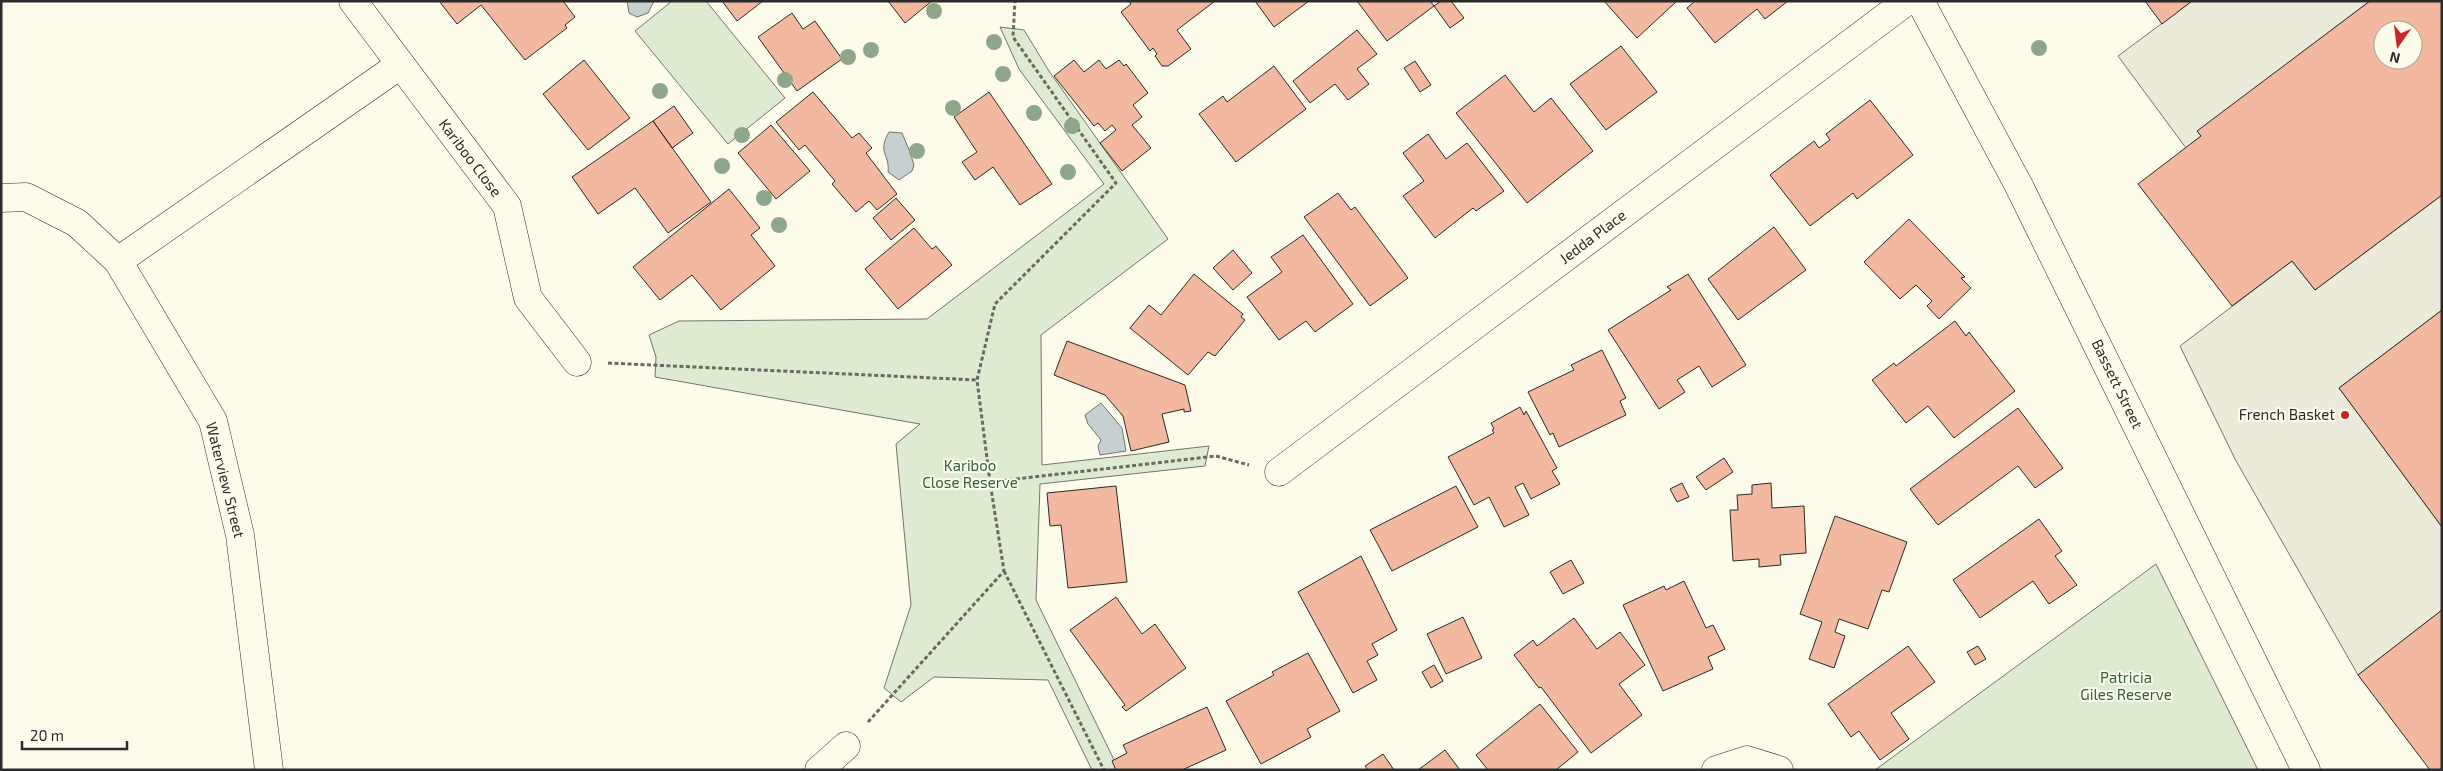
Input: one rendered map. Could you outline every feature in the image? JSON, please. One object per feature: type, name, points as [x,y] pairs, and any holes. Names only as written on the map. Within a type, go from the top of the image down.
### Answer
[{"type":"street","name":"Kariboo Close","points":[[353,1],[507,206],[528,298],[577,362]]},
{"type":"street","name":"Jedda Place","points":[[1279,472],[1907,1]]},
{"type":"street","name":"Bassett Street","points":[[1920,1],[2019,186],[2306,770]]},
{"type":"street","points":[[118,261],[400,65]]},
{"type":"street","name":"Waterview Street","points":[[1,198],[26,197],[77,223],[118,261],[213,421],[240,536],[269,770]]},
{"type":"street","points":[[819,770],[846,746]]},
{"type":"street","points":[[1716,770],[1747,760],[1779,770]]},
{"type":"path","points":[[1014,1],[1014,37],[1116,183],[995,304],[977,380],[1004,571],[1104,770]]},
{"type":"path","points":[[577,362],[977,380]]},
{"type":"path","points":[[990,482],[1216,456],[1279,472]]},
{"type":"path","points":[[846,746],[1004,571]]},
{"type":"green space","points":[[672,1],[706,1],[785,98],[728,144],[635,31]]},
{"type":"green space","name":"Kariboo Close Reserve","points":[[1000,27],[1024,30],[1049,71],[1168,239],[1041,335],[1042,465],[1209,446],[1205,466],[1040,484],[1036,600],[1119,770],[1092,770],[1048,680],[934,677],[901,702],[884,688],[911,605],[896,444],[920,424],[655,377],[656,357],[649,335],[679,321],[927,319],[1104,184],[1019,69]]},
{"type":"green space","name":"Patricia Giles Reserve","points":[[2156,564],[2258,770],[1875,770]]},
{"type":"shaded area","points":[[627,1],[654,1],[648,13],[637,17],[629,13]]},
{"type":"shaded area","points":[[2192,1],[2370,1],[2198,131],[2201,136],[2186,148],[2118,56]]},
{"type":"shaded area","points":[[889,132],[902,133],[914,165],[912,171],[899,180],[888,172],[884,145]]},
{"type":"shaded area","points":[[2442,195],[2442,310],[2339,388],[2442,527],[2442,610],[2358,675],[2235,459],[2180,346],[2292,261],[2315,290]]},
{"type":"shaded area","points":[[1101,403],[1122,428],[1126,451],[1100,455],[1098,446],[1101,440],[1088,424],[1085,415]]},
{"type":"building","points":[[439,1],[563,1],[575,17],[565,25],[567,28],[525,60],[481,5],[457,24]]},
{"type":"building","points":[[722,1],[763,1],[737,21]]},
{"type":"building","points":[[888,1],[932,1],[905,23]]},
{"type":"building","points":[[1129,1],[1215,1],[1177,30],[1191,49],[1168,66],[1162,66],[1155,56],[1157,54],[1153,48],[1150,51],[1121,12],[1131,4]]},
{"type":"building","points":[[1255,1],[1309,1],[1274,27]]},
{"type":"building","points":[[1357,1],[1430,1],[1434,6],[1387,41]]},
{"type":"building","points":[[1441,1],[1451,1],[1464,18],[1450,28],[1434,6]]},
{"type":"building","points":[[1604,1],[1677,1],[1637,38]]},
{"type":"building","points":[[1695,1],[1788,1],[1765,19],[1757,9],[1715,43],[1687,8]]},
{"type":"building","points":[[2145,1],[2192,1],[2162,24]]},
{"type":"building","points":[[2370,1],[2442,1],[2442,195],[2315,290],[2292,261],[2232,306],[2138,184],[2201,136],[2197,131]]},
{"type":"building","points":[[792,13],[803,29],[815,21],[842,59],[797,91],[758,37]]},
{"type":"building","points":[[1357,30],[1377,54],[1357,69],[1369,84],[1348,100],[1335,84],[1310,103],[1293,81]]},
{"type":"building","points":[[1621,46],[1657,92],[1606,130],[1570,84]]},
{"type":"building","points":[[584,60],[630,118],[588,150],[543,94]]},
{"type":"building","points":[[1074,60],[1084,72],[1099,60],[1106,69],[1119,60],[1124,66],[1126,64],[1148,93],[1133,105],[1142,117],[1132,125],[1151,148],[1122,171],[1100,143],[1116,130],[1112,125],[1105,131],[1098,123],[1094,126],[1054,76]]},
{"type":"building","points":[[1415,61],[1431,85],[1420,92],[1404,68]]},
{"type":"building","points":[[1274,66],[1306,109],[1236,162],[1199,114],[1223,96],[1227,102]]},
{"type":"building","points":[[1505,75],[1534,112],[1551,98],[1593,151],[1527,203],[1456,113]]},
{"type":"building","points":[[813,92],[852,138],[859,133],[872,148],[866,153],[897,194],[877,210],[869,201],[856,212],[832,184],[835,181],[805,145],[799,150],[776,122]]},
{"type":"building","points":[[989,92],[1052,184],[1020,205],[993,167],[975,180],[962,162],[977,152],[954,117]]},
{"type":"building","points":[[1870,100],[1913,155],[1857,199],[1853,193],[1810,226],[1770,175],[1814,141],[1819,148],[1830,140],[1826,134]]},
{"type":"building","points":[[674,106],[693,133],[672,148],[653,121]]},
{"type":"building","points":[[653,121],[711,202],[668,233],[635,188],[598,214],[572,177]]},
{"type":"building","points":[[771,125],[810,171],[776,199],[738,153]]},
{"type":"building","points":[[1428,134],[1446,159],[1467,143],[1504,191],[1476,211],[1473,208],[1435,238],[1403,196],[1424,181],[1403,153]]},
{"type":"building","points":[[729,189],[760,228],[751,235],[775,266],[721,310],[692,275],[660,300],[633,267]]},
{"type":"building","points":[[1338,193],[1351,210],[1355,207],[1408,278],[1370,306],[1304,217]]},
{"type":"building","points":[[896,198],[915,220],[891,240],[873,218]]},
{"type":"building","points":[[1909,219],[1965,277],[1961,278],[1971,288],[1939,319],[1927,306],[1932,301],[1916,285],[1900,299],[1864,262]]},
{"type":"building","points":[[1774,227],[1806,270],[1738,320],[1708,279]]},
{"type":"building","points":[[914,228],[932,249],[936,246],[952,265],[898,309],[865,269]]},
{"type":"building","points":[[1303,235],[1353,304],[1315,332],[1306,321],[1279,340],[1247,297],[1282,272],[1271,257]]},
{"type":"building","points":[[1233,250],[1252,273],[1233,290],[1213,268]]},
{"type":"building","points":[[1194,274],[1243,314],[1241,317],[1245,320],[1215,356],[1208,352],[1188,375],[1130,328],[1149,305],[1161,315]]},
{"type":"building","points":[[1688,274],[1746,365],[1712,387],[1699,366],[1677,380],[1685,392],[1659,409],[1608,330],[1671,290],[1667,287]]},
{"type":"building","points":[[2442,310],[2442,527],[2339,388]]},
{"type":"building","points":[[1955,321],[1966,336],[1969,332],[2015,391],[1954,438],[1928,406],[1906,423],[1872,380],[1894,363],[1896,366]]},
{"type":"building","points":[[1067,341],[1185,385],[1191,411],[1184,412],[1184,409],[1162,414],[1169,442],[1131,451],[1123,416],[1105,395],[1054,375]]},
{"type":"building","points":[[1602,350],[1626,398],[1620,401],[1626,415],[1559,447],[1553,433],[1550,435],[1528,392],[1574,370],[1571,365]]},
{"type":"building","points":[[1520,407],[1524,415],[1526,411],[1557,468],[1552,471],[1560,484],[1531,499],[1523,483],[1515,487],[1529,515],[1504,527],[1489,497],[1474,505],[1448,457],[1494,433],[1491,423]]},
{"type":"building","points":[[2018,408],[2063,468],[2035,488],[2018,466],[1938,525],[1910,489]]},
{"type":"building","points":[[1724,458],[1733,472],[1706,490],[1696,477]]},
{"type":"building","points":[[1682,483],[1689,497],[1677,502],[1670,489]]},
{"type":"building","points":[[1771,483],[1772,508],[1804,506],[1806,553],[1780,555],[1781,565],[1759,567],[1759,559],[1733,561],[1730,510],[1738,510],[1737,495],[1752,494],[1752,485]]},
{"type":"building","points":[[1116,486],[1127,582],[1068,588],[1061,525],[1050,526],[1047,493]]},
{"type":"building","points":[[1456,486],[1478,527],[1392,571],[1370,530]]},
{"type":"building","points":[[1835,516],[1907,542],[1889,592],[1882,590],[1868,629],[1839,619],[1835,632],[1845,636],[1834,668],[1809,659],[1822,622],[1800,614]]},
{"type":"building","points":[[2039,519],[2062,551],[2055,556],[2077,585],[2049,604],[2033,581],[1980,618],[1953,580]]},
{"type":"building","points":[[1361,556],[1397,630],[1372,644],[1378,655],[1367,661],[1377,680],[1353,693],[1298,592]]},
{"type":"building","points":[[1571,560],[1584,583],[1563,594],[1550,572]]},
{"type":"building","points":[[1684,581],[1706,628],[1713,625],[1725,649],[1708,657],[1713,669],[1663,691],[1623,605],[1664,586],[1666,590]]},
{"type":"building","points":[[1116,597],[1142,634],[1155,624],[1186,668],[1126,711],[1122,707],[1125,705],[1070,630]]},
{"type":"building","points":[[2442,610],[2442,770],[2430,770],[2358,675]]},
{"type":"building","points":[[1463,617],[1482,658],[1446,674],[1427,634]]},
{"type":"building","points":[[1574,618],[1597,649],[1620,632],[1645,665],[1619,684],[1642,715],[1591,753],[1514,655],[1533,640],[1537,646]]},
{"type":"building","points":[[1908,646],[1935,682],[1891,713],[1909,739],[1880,760],[1859,731],[1851,737],[1828,704]]},
{"type":"building","points":[[1978,646],[1986,659],[1975,665],[1967,652]]},
{"type":"building","points":[[1308,653],[1340,711],[1307,729],[1311,737],[1261,764],[1226,701],[1274,675],[1272,672]]},
{"type":"building","points":[[1434,665],[1443,681],[1431,688],[1422,672]]},
{"type":"building","points":[[1540,704],[1578,752],[1556,770],[1488,770],[1476,755]]},
{"type":"building","points":[[1207,707],[1226,750],[1182,770],[1116,770],[1112,761],[1127,753],[1123,745]]},
{"type":"building","points":[[1445,750],[1460,770],[1418,770]]},
{"type":"building","points":[[1383,754],[1394,770],[1368,770],[1365,766]]},
{"type":"place","name":"French Basket","points":[[2345,415]]}]
